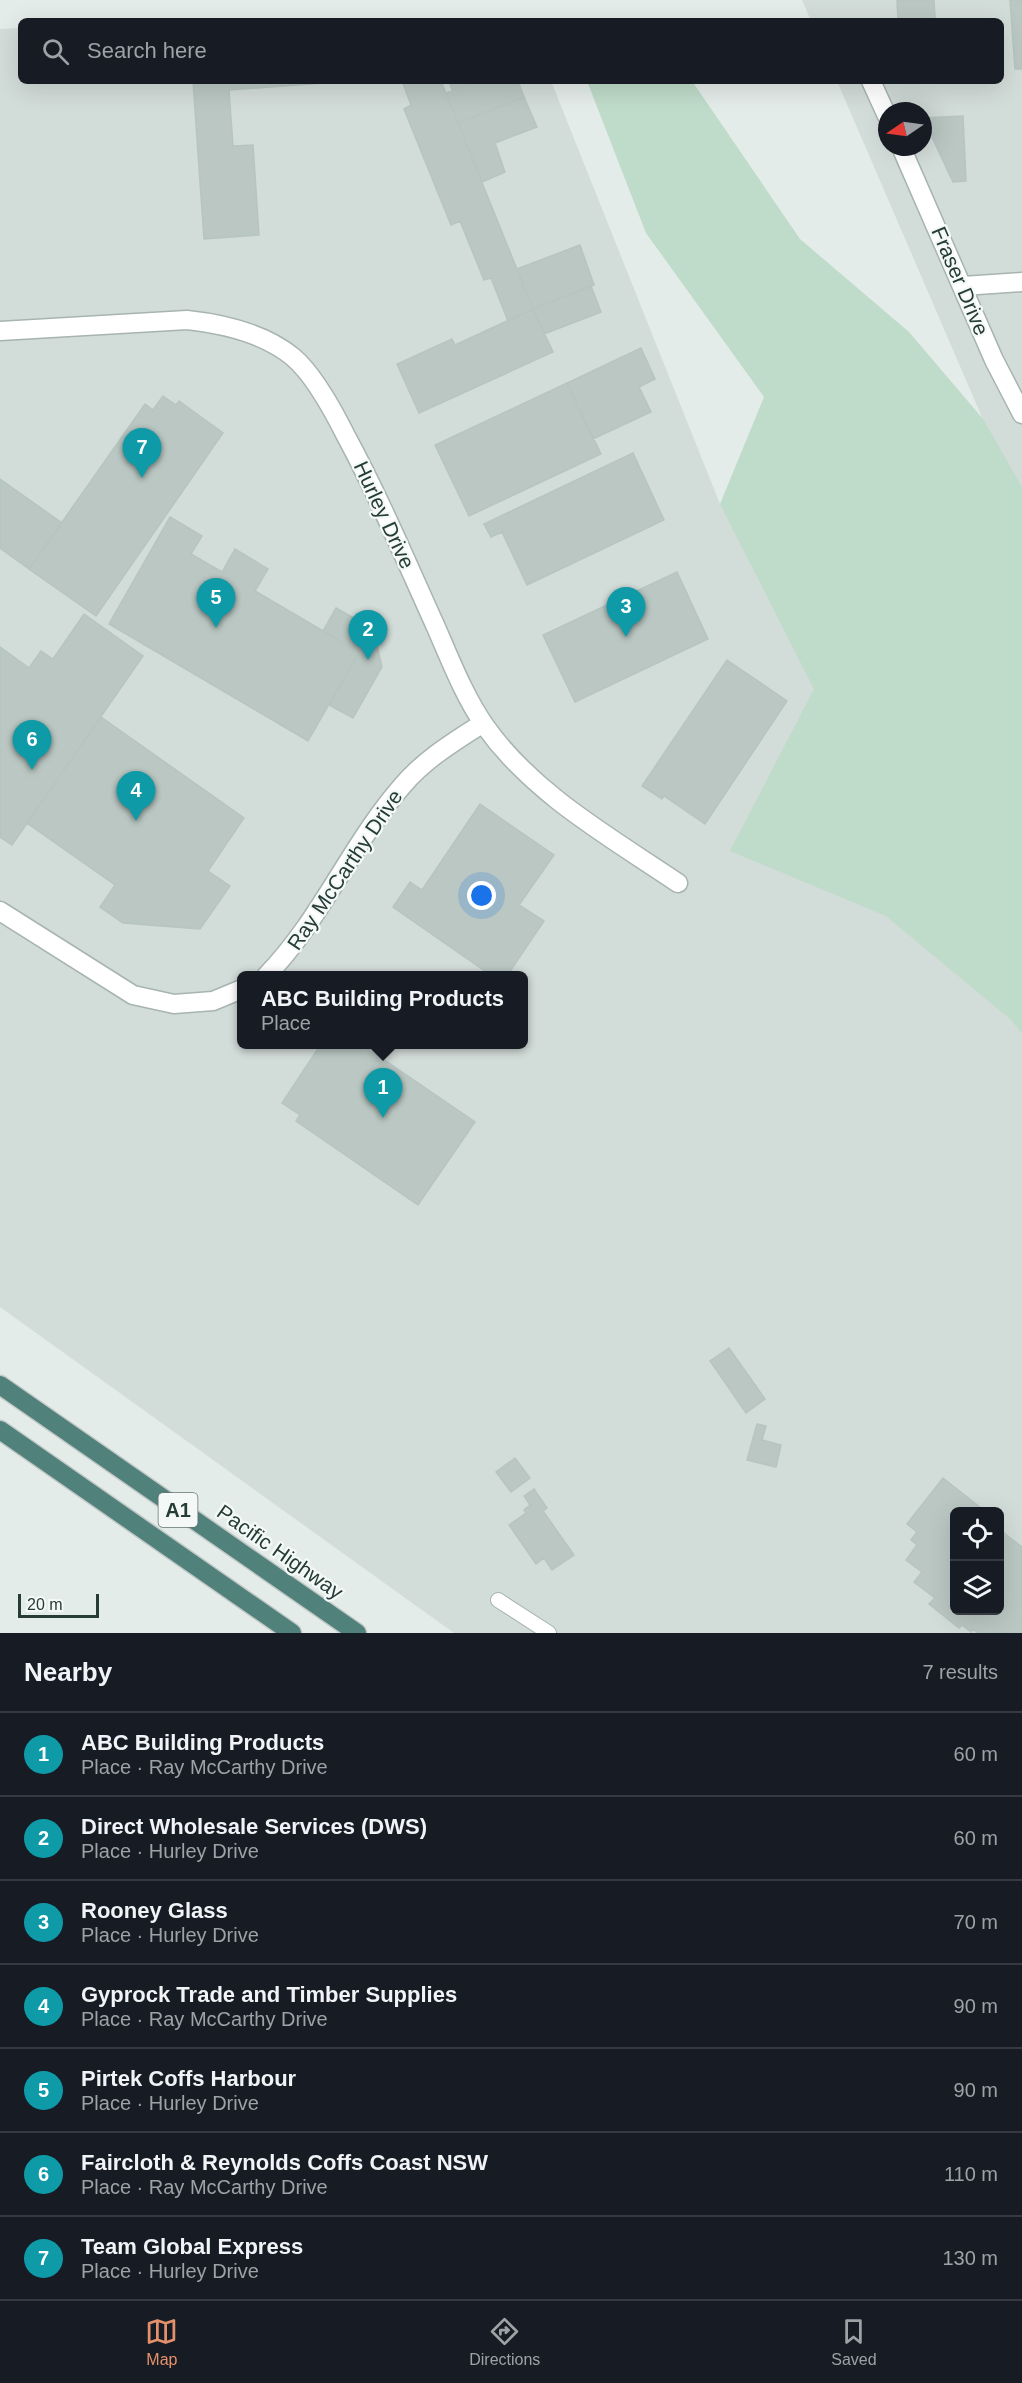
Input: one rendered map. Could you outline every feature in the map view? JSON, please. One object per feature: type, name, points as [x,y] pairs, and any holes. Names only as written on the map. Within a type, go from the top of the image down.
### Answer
[{"type":"highway","name":"Pacific Highway","points":[[0,1385],[357,1633]]},
{"type":"highway","name":"A1","points":[[0,1430],[292,1633]]},
{"type":"street","points":[[872,84],[881,102]]},
{"type":"street","name":"Fraser Drive","points":[[905,156],[994,360],[1022,414]]},
{"type":"street","points":[[963,286],[1022,282]]},
{"type":"street","name":"Hurley Drive","points":[[0,331],[187,320],[213,322],[267,341],[294,358],[327,400],[369,477],[459,679],[483,723],[503,751],[555,798],[678,882]]},
{"type":"street","name":"Ray McCarthy Drive","points":[[270,971],[290,951],[355,850],[403,784],[440,751],[483,723]]},
{"type":"street","points":[[0,911],[133,995],[174,1004],[213,1001],[237,991]]},
{"type":"lane","points":[[498,1600],[549,1633]]},
{"type":"shaded area","points":[[802,0],[1022,0],[1022,487],[994,445],[838,84],[1004,84],[1004,18],[810,18]]},
{"type":"shaded area","points":[[18,28],[18,84],[552,84],[720,504],[1010,1019],[1022,1034],[1022,1633],[454,1633],[0,1307],[0,29]]},
{"type":"green space","points":[[588,84],[694,84],[800,239],[909,332],[983,419],[1022,487],[1022,1034],[1010,1019],[886,916],[730,851],[814,689],[720,504],[764,397],[646,233]]},
{"type":"building","points":[[897,0],[934,0],[935,18],[898,18]]},
{"type":"building","points":[[1010,0],[1022,0],[1022,69],[1015,69]]},
{"type":"building","points":[[193,84],[310,84],[229,90],[233,146],[253,145],[259,235],[204,239]]},
{"type":"building","points":[[403,84],[442,84],[533,309],[508,321],[491,278],[484,280],[460,221],[451,225],[404,109],[411,105]]},
{"type":"building","points":[[450,84],[469,84],[452,90]]},
{"type":"building","points":[[469,84],[519,84],[524,97],[458,123],[446,93]]},
{"type":"building","points":[[524,97],[537,127],[495,143],[505,172],[482,182],[458,123]]},
{"type":"building","points":[[963,116],[966,181],[953,182],[932,137],[932,118]]},
{"type":"building","points":[[580,245],[594,285],[533,309],[517,269]]},
{"type":"building","points":[[591,286],[601,312],[544,334],[533,309]]},
{"type":"building","points":[[533,309],[553,352],[419,413],[397,364],[452,339],[455,345]]},
{"type":"building","points":[[641,348],[655,379],[639,387],[651,412],[593,439],[567,383]]},
{"type":"building","points":[[567,383],[601,454],[469,516],[435,445]]},
{"type":"building","points":[[163,396],[176,405],[179,401],[223,433],[96,616],[29,569],[145,404],[153,410]]},
{"type":"building","points":[[633,453],[664,520],[527,585],[502,532],[491,537],[484,524]]},
{"type":"building","points":[[0,479],[62,523],[29,569],[0,548]]},
{"type":"building","points":[[170,517],[202,536],[191,554],[222,572],[235,549],[268,569],[255,591],[359,652],[308,741],[109,624]]},
{"type":"building","points":[[677,572],[708,639],[575,702],[543,635]]},
{"type":"building","points":[[336,608],[373,629],[382,667],[353,718],[329,705],[359,652],[323,631]]},
{"type":"building","points":[[84,614],[143,656],[12,845],[0,837],[0,647],[29,668],[41,651],[53,659]]},
{"type":"building","points":[[727,660],[787,701],[705,824],[664,796],[662,799],[642,786]]},
{"type":"building","points":[[101,717],[244,818],[208,871],[230,886],[200,929],[123,923],[100,907],[115,885],[27,823]]},
{"type":"building","points":[[480,804],[554,855],[519,905],[544,921],[510,971],[485,971],[393,907],[410,882],[422,890]]},
{"type":"building","points":[[318,1049],[368,1049],[475,1122],[418,1205],[296,1121],[300,1115],[282,1103]]},
{"type":"building","points":[[729,1348],[765,1399],[746,1413],[710,1361]]},
{"type":"building","points":[[757,1424],[766,1426],[762,1440],[781,1445],[776,1467],[747,1460]]},
{"type":"building","points":[[515,1458],[530,1478],[511,1492],[496,1472]]},
{"type":"building","points":[[943,1478],[980,1507],[950,1507],[950,1615],[1004,1615],[1004,1533],[1022,1547],[1022,1633],[978,1633],[973,1629],[971,1632],[962,1625],[959,1628],[929,1604],[935,1598],[914,1582],[922,1572],[906,1560],[917,1545],[911,1540],[917,1532],[907,1524]]},
{"type":"building","points":[[534,1489],[547,1508],[543,1511],[574,1555],[552,1570],[544,1558],[536,1564],[509,1525],[526,1513],[524,1510],[530,1505],[524,1496]]},
{"type":"place","name":"Team Global Express","points":[[142,478]]},
{"type":"place","name":"Pirtek Coffs Harbour","points":[[216,628]]},
{"type":"place","name":"Rooney Glass","points":[[626,637]]},
{"type":"place","name":"Direct Wholesale Services (DWS)","points":[[368,660]]},
{"type":"place","name":"Faircloth & Reynolds Coffs Coast NSW","points":[[32,770]]},
{"type":"place","name":"Gyprock Trade and Timber Supplies","points":[[136,821]]},
{"type":"place","name":"ABC Building Products","points":[[383,1118]]}]
